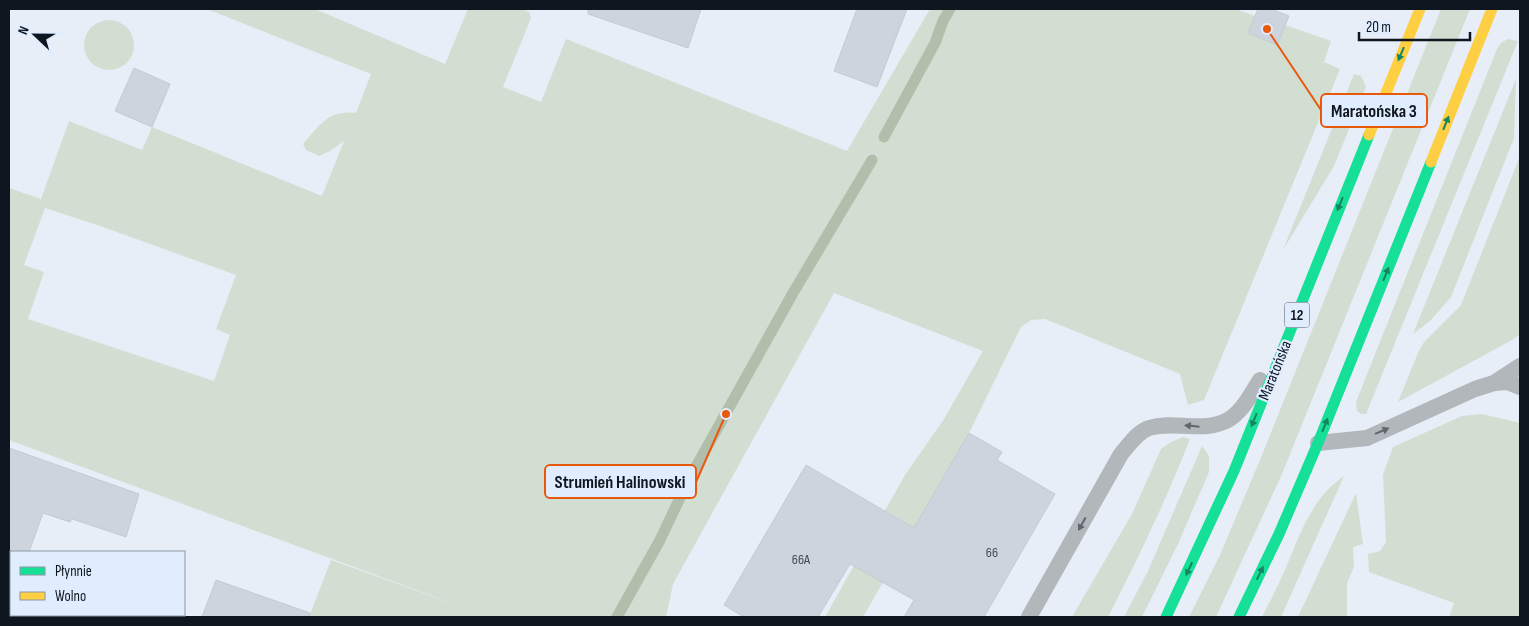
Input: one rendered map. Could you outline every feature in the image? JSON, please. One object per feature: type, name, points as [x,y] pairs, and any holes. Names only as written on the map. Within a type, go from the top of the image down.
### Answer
[{"type":"main road","name":"Maratońska","points":[[1166,617],[1234,471],[1420,9]]},
{"type":"main road","points":[[1239,617],[1279,534],[1318,443],[1492,9]]},
{"type":"lane","points":[[1029,617],[1121,454],[1137,435],[1149,428],[1178,425],[1202,428],[1227,420],[1242,408],[1286,340]]},
{"type":"lane","points":[[1494,383],[1520,366]]},
{"type":"lane","points":[[1318,443],[1367,438],[1475,389],[1494,383],[1508,382],[1520,387]]},
{"type":"green space","points":[[207,9],[317,9],[445,64],[468,9],[523,9],[529,12],[531,18],[503,87],[541,102],[566,39],[847,151],[930,9],[1235,9],[1255,16],[1248,33],[1277,45],[1285,25],[1331,41],[1324,62],[1340,69],[1204,400],[1188,405],[1180,374],[1045,319],[1031,320],[1021,327],[969,433],[863,617],[825,617],[905,475],[944,419],[983,351],[834,293],[673,584],[666,617],[309,617],[331,560],[471,610],[9,440],[9,188],[41,199],[69,121],[142,150],[152,127],[322,196],[344,141],[319,156],[306,150],[303,144],[331,116],[356,113],[371,74]],"holes":[[[45,208],[236,275],[216,329],[230,335],[214,381],[28,319],[44,272],[24,265]]]},
{"type":"green space","points":[[1441,9],[1470,9],[1282,474],[1216,617],[1189,617],[1220,555],[1262,455]]},
{"type":"green space","points":[[104,20],[114,20],[127,27],[134,40],[134,50],[127,63],[114,70],[104,70],[95,66],[88,59],[84,50],[84,40],[88,31],[95,24]]},
{"type":"green space","points":[[1508,39],[1518,41],[1366,414],[1361,414],[1357,411],[1356,402],[1497,49],[1501,43]]},
{"type":"green space","points":[[1354,74],[1361,76],[1366,87],[1334,166],[1283,250]]},
{"type":"green space","points":[[1516,79],[1514,138],[1451,297],[1430,321],[1413,334]]},
{"type":"green space","points":[[1520,156],[1520,334],[1398,402],[1424,342],[1461,305]]},
{"type":"green space","points":[[1482,414],[1520,423],[1520,617],[1449,617],[1454,603],[1369,572],[1368,554],[1380,551],[1386,542],[1383,475],[1393,447],[1462,416]]},
{"type":"green space","points":[[1183,437],[1190,439],[1181,462],[1108,617],[1072,617],[1132,514],[1161,449]]},
{"type":"green space","points":[[1202,446],[1209,456],[1209,472],[1178,544],[1142,617],[1124,617],[1148,571]]},
{"type":"green space","points":[[1344,476],[1281,617],[1262,617],[1309,516],[1324,494]]},
{"type":"green space","points":[[1356,493],[1363,544],[1353,547],[1354,567],[1347,583],[1347,617],[1298,617]]},
{"type":"building","points":[[588,9],[701,9],[688,48],[588,14]]},
{"type":"building","points":[[857,9],[907,9],[877,87],[834,71]]},
{"type":"building","points":[[1258,9],[1271,9],[1289,16],[1277,45],[1248,33]]},
{"type":"building","points":[[134,68],[170,84],[152,127],[115,111]]},
{"type":"building","points":[[969,433],[1002,452],[997,460],[1055,494],[984,617],[904,617],[914,600],[850,564],[818,617],[744,617],[724,605],[806,465],[914,528]]},
{"type":"building","points":[[9,448],[139,494],[126,537],[72,519],[70,522],[43,513],[29,551],[10,551],[9,597]]},
{"type":"building","points":[[216,580],[310,613],[309,617],[202,617]]},
{"type":"waterway","points":[[884,137],[935,43],[943,21],[950,9]]},
{"type":"waterway","points":[[617,617],[660,540],[688,481],[793,293],[872,160]]},
{"type":"traffic: fast","points":[[1166,617],[1234,471],[1369,135]]},
{"type":"traffic: fast","points":[[1239,617],[1279,534],[1318,443],[1431,162]]},
{"type":"traffic: slow","points":[[1369,135],[1420,9]]},
{"type":"traffic: slow","points":[[1431,162],[1492,9]]},
{"type":"place","name":"Maratońska 3","points":[[1267,29]]},
{"type":"place","name":"Strumień Halinowski","points":[[726,414]]}]
